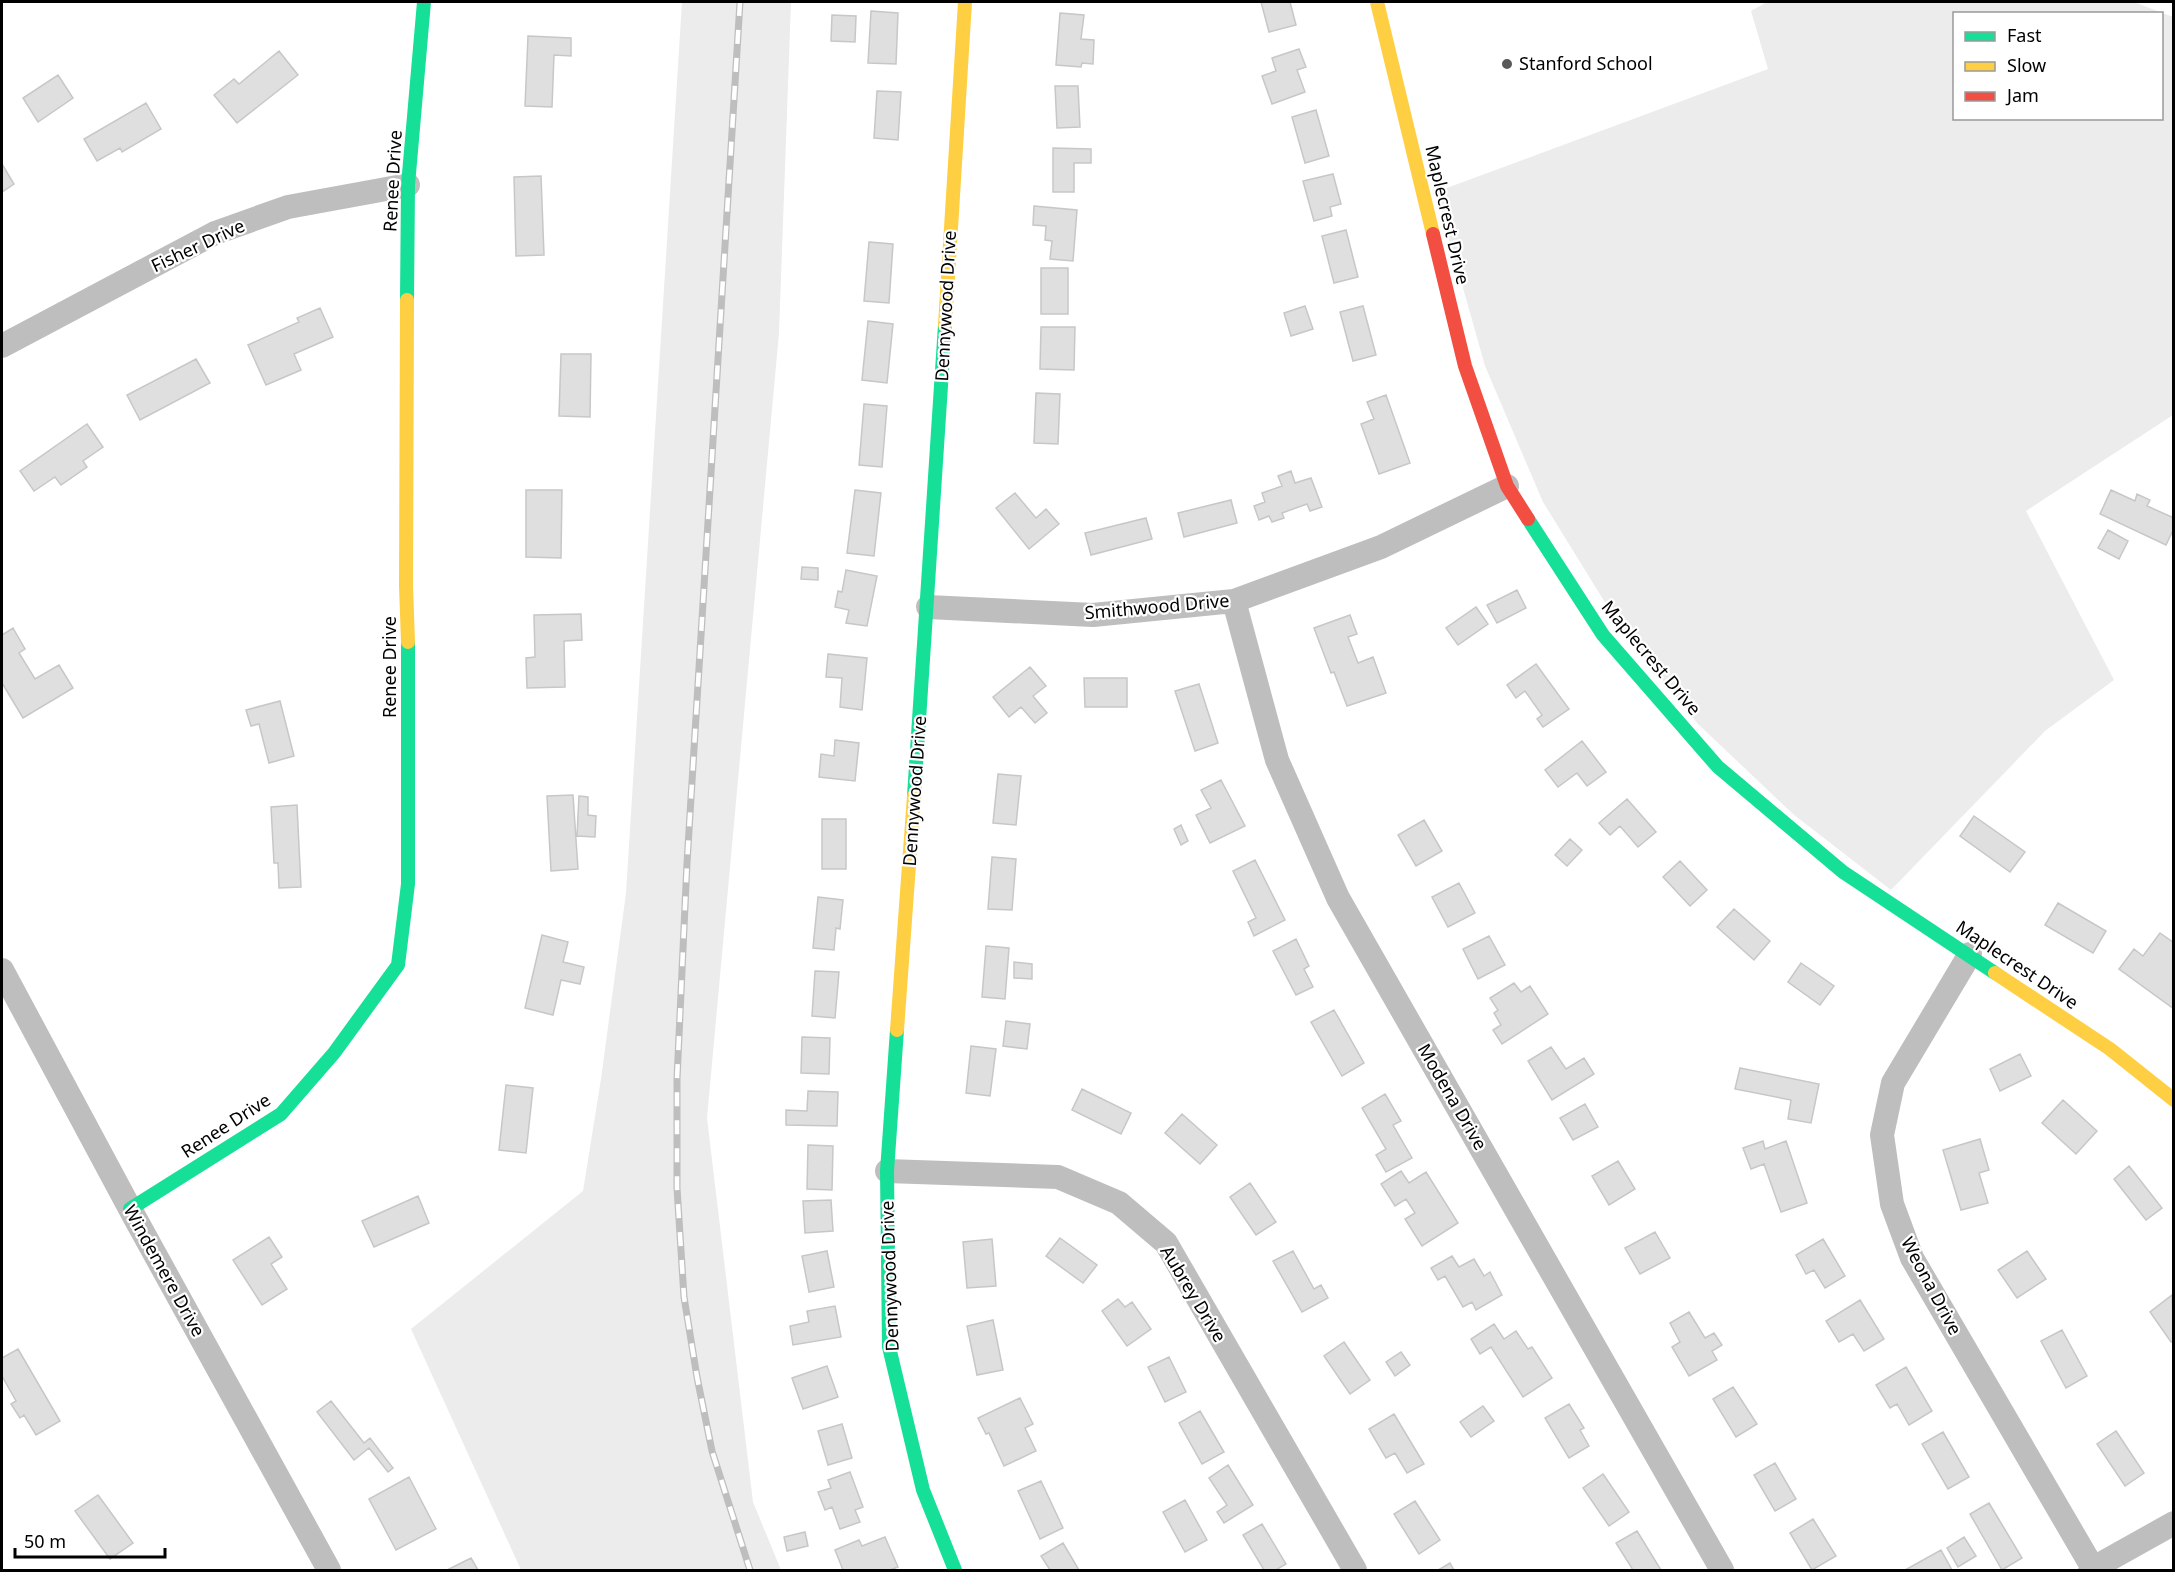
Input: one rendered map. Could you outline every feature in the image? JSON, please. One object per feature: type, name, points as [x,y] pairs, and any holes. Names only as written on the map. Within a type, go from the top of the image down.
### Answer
[{"type":"street","name":"Renee Drive","points":[[130,1209],[281,1114],[334,1053],[398,964],[408,884],[408,600],[406,586],[408,185],[424,2]]},
{"type":"street","name":"Dennywood Drive","points":[[955,1570],[923,1490],[889,1347],[887,1171],[928,607],[964,2]]},
{"type":"street","name":"Maplecrest Drive","points":[[1377,2],[1465,366],[1507,486],[1603,635],[1718,767],[1843,872],[1970,954],[2110,1049],[2174,1100]]},
{"type":"street","name":"Fisher Drive","points":[[2,346],[215,233],[288,207],[408,185]]},
{"type":"street","name":"Smithwood Drive","points":[[928,607],[1093,615],[1234,601],[1381,547],[1507,486]]},
{"type":"street","name":"Modena Drive","points":[[1234,601],[1277,760],[1338,898],[1722,1570]]},
{"type":"street","name":"Weona Drive","points":[[1970,954],[1893,1083],[1882,1135],[1892,1204],[1912,1258],[2092,1570]]},
{"type":"street","name":"Windemere Drive","points":[[2,970],[130,1209],[329,1570]]},
{"type":"street","name":"Aubrey Drive","points":[[887,1171],[1058,1177],[1119,1203],[1166,1243],[1355,1570]]},
{"type":"street","points":[[2092,1570],[2174,1523]]},
{"type":"shaded area","points":[[682,2],[791,2],[779,333],[707,1118],[753,1502],[781,1570],[521,1570],[411,1329],[583,1191],[601,1079],[626,893]]},
{"type":"shaded area","points":[[1767,2],[2134,2],[2160,12],[1953,12],[1953,120],[2163,120],[2163,13],[2173,17],[2173,415],[2026,511],[2114,680],[2045,731],[1891,890],[1793,814],[1698,724],[1622,630],[1543,502],[1485,366],[1436,192],[1768,69],[1751,11]]},
{"type":"building","points":[[1261,2],[1290,2],[1296,25],[1269,32]]},
{"type":"building","points":[[871,11],[898,13],[896,64],[868,63]]},
{"type":"building","points":[[1060,13],[1084,15],[1081,39],[1094,40],[1093,64],[1082,63],[1081,67],[1056,65]]},
{"type":"building","points":[[832,15],[856,16],[855,42],[831,41]]},
{"type":"building","points":[[528,36],[571,38],[571,56],[554,55],[552,107],[525,106]]},
{"type":"building","points":[[1299,49],[1306,67],[1297,70],[1305,92],[1272,104],[1262,76],[1276,71],[1272,58]]},
{"type":"building","points":[[279,51],[298,75],[237,123],[214,95],[234,79],[239,84]]},
{"type":"building","points":[[58,75],[73,98],[38,122],[23,98]]},
{"type":"building","points":[[1055,86],[1078,86],[1080,127],[1057,128]]},
{"type":"building","points":[[877,91],[901,92],[898,140],[874,138]]},
{"type":"building","points":[[146,103],[161,129],[122,152],[120,148],[97,161],[84,139]]},
{"type":"building","points":[[1316,110],[1329,156],[1305,163],[1292,117]]},
{"type":"building","points":[[1053,148],[1091,149],[1091,163],[1074,163],[1074,192],[1053,192]]},
{"type":"building","points":[[2,164],[14,184],[2,192]]},
{"type":"building","points":[[1333,174],[1341,204],[1330,207],[1332,216],[1314,221],[1303,181]]},
{"type":"building","points":[[541,176],[544,255],[516,256],[514,177]]},
{"type":"building","points":[[1034,206],[1077,210],[1073,261],[1050,259],[1052,241],[1045,240],[1046,226],[1033,225]]},
{"type":"building","points":[[1346,230],[1358,277],[1334,283],[1322,236]]},
{"type":"building","points":[[869,242],[893,244],[889,303],[864,301]]},
{"type":"building","points":[[1041,268],[1068,268],[1068,314],[1041,314]]},
{"type":"building","points":[[1305,306],[1313,329],[1291,336],[1284,313]]},
{"type":"building","points":[[1363,306],[1376,355],[1353,361],[1340,312]]},
{"type":"building","points":[[320,308],[333,337],[294,354],[301,370],[266,385],[248,345],[299,322],[297,318]]},
{"type":"building","points":[[868,321],[893,324],[887,383],[862,380]]},
{"type":"building","points":[[1041,327],[1075,327],[1074,370],[1040,369]]},
{"type":"building","points":[[561,354],[591,354],[590,417],[559,416]]},
{"type":"building","points":[[196,359],[210,383],[140,420],[127,395]]},
{"type":"building","points":[[1036,393],[1060,394],[1058,444],[1034,443]]},
{"type":"building","points":[[1386,395],[1410,463],[1379,474],[1361,424],[1374,419],[1367,402]]},
{"type":"building","points":[[864,404],[887,406],[882,467],[859,465]]},
{"type":"building","points":[[87,424],[103,447],[83,461],[87,467],[61,485],[55,477],[34,491],[20,471]]},
{"type":"building","points":[[1291,471],[1295,483],[1311,478],[1322,507],[1310,511],[1307,504],[1282,513],[1284,518],[1272,522],[1269,516],[1259,520],[1254,506],[1265,502],[1262,493],[1282,486],[1278,476]]},
{"type":"building","points":[[526,490],[562,490],[561,558],[526,557]]},
{"type":"building","points":[[855,490],[881,493],[874,556],[847,553]]},
{"type":"building","points":[[2111,490],[2135,501],[2137,494],[2150,500],[2147,506],[2174,518],[2174,528],[2166,545],[2100,514]]},
{"type":"building","points":[[1015,493],[1036,518],[1046,509],[1059,524],[1029,549],[996,508]]},
{"type":"building","points":[[1231,500],[1237,523],[1184,537],[1178,513]]},
{"type":"building","points":[[1146,518],[1152,539],[1091,555],[1085,533]]},
{"type":"building","points":[[2108,530],[2128,541],[2119,559],[2098,548]]},
{"type":"building","points":[[802,567],[818,568],[818,580],[801,579]]},
{"type":"building","points":[[846,570],[877,576],[867,626],[846,623],[849,610],[835,607],[838,591],[842,592]]},
{"type":"building","points":[[1517,590],[1526,608],[1497,623],[1487,605]]},
{"type":"building","points":[[1476,607],[1488,624],[1458,645],[1446,628]]},
{"type":"building","points":[[581,614],[582,640],[564,641],[565,687],[527,688],[526,658],[535,657],[534,615]]},
{"type":"building","points":[[1350,615],[1357,634],[1348,637],[1358,663],[1373,657],[1386,693],[1347,706],[1334,672],[1331,673],[1314,628]]},
{"type":"building","points":[[13,628],[25,649],[19,653],[35,679],[59,665],[73,688],[23,718],[2,683],[2,635]]},
{"type":"building","points":[[828,654],[867,658],[862,710],[840,707],[842,678],[826,677]]},
{"type":"building","points":[[1536,664],[1569,709],[1543,727],[1537,719],[1542,715],[1525,691],[1516,698],[1507,685]]},
{"type":"building","points":[[1030,667],[1046,686],[1033,696],[1047,713],[1035,723],[1021,707],[1009,717],[993,697]]},
{"type":"building","points":[[1084,678],[1127,678],[1127,707],[1085,707]]},
{"type":"building","points":[[1199,684],[1218,743],[1195,751],[1175,691]]},
{"type":"building","points":[[280,701],[294,756],[269,763],[259,724],[251,726],[246,710]]},
{"type":"building","points":[[835,740],[859,743],[855,781],[819,777],[821,754],[834,756]]},
{"type":"building","points":[[1582,741],[1606,772],[1587,786],[1577,773],[1558,787],[1545,770]]},
{"type":"building","points":[[998,774],[1021,776],[1016,825],[993,823]]},
{"type":"building","points":[[1221,780],[1245,826],[1210,843],[1196,815],[1211,808],[1201,790]]},
{"type":"building","points":[[573,795],[578,869],[551,871],[547,796]]},
{"type":"building","points":[[579,796],[588,797],[588,815],[596,816],[595,837],[577,836]]},
{"type":"building","points":[[1627,799],[1656,832],[1638,847],[1620,826],[1610,835],[1599,823]]},
{"type":"building","points":[[297,805],[301,887],[279,888],[278,863],[274,863],[271,807]]},
{"type":"building","points":[[1974,816],[2025,852],[2010,872],[1960,836]]},
{"type":"building","points":[[822,819],[846,819],[846,869],[822,869]]},
{"type":"building","points":[[1424,820],[1442,851],[1416,866],[1398,835]]},
{"type":"building","points":[[1181,825],[1188,841],[1181,845],[1174,829]]},
{"type":"building","points":[[1570,839],[1582,850],[1567,866],[1555,855]]},
{"type":"building","points":[[992,857],[1016,859],[1012,910],[988,909]]},
{"type":"building","points":[[1255,860],[1285,920],[1254,936],[1248,922],[1256,918],[1233,871]]},
{"type":"building","points":[[1680,861],[1707,890],[1690,906],[1663,877]]},
{"type":"building","points":[[1459,883],[1475,913],[1448,927],[1432,897]]},
{"type":"building","points":[[818,897],[843,900],[840,929],[836,928],[834,950],[813,948]]},
{"type":"building","points":[[2058,903],[2106,931],[2093,953],[2045,925]]},
{"type":"building","points":[[1734,909],[1770,941],[1754,960],[1717,927]]},
{"type":"building","points":[[2160,933],[2174,943],[2174,1009],[2119,969],[2134,949],[2143,956]]},
{"type":"building","points":[[542,935],[568,942],[563,962],[584,967],[580,984],[561,980],[553,1015],[525,1008]]},
{"type":"building","points":[[1489,936],[1505,965],[1478,979],[1463,949]]},
{"type":"building","points":[[1296,939],[1309,966],[1304,969],[1313,987],[1296,995],[1273,951]]},
{"type":"building","points":[[986,946],[1009,948],[1005,999],[982,997]]},
{"type":"building","points":[[1014,962],[1032,964],[1032,979],[1014,978]]},
{"type":"building","points":[[1801,963],[1834,986],[1820,1005],[1788,982]]},
{"type":"building","points":[[815,971],[839,972],[835,1018],[812,1016]]},
{"type":"building","points":[[1514,983],[1521,992],[1530,986],[1548,1014],[1502,1044],[1493,1030],[1501,1025],[1494,1013],[1498,1010],[1490,998]]},
{"type":"building","points":[[1334,1010],[1364,1063],[1342,1076],[1311,1022]]},
{"type":"building","points":[[1006,1021],[1030,1024],[1027,1049],[1003,1046]]},
{"type":"building","points":[[802,1037],[830,1038],[829,1074],[801,1073]]},
{"type":"building","points":[[971,1046],[996,1049],[990,1096],[966,1093]]},
{"type":"building","points":[[1551,1047],[1566,1069],[1584,1058],[1594,1074],[1552,1100],[1528,1061]]},
{"type":"building","points":[[2020,1054],[2031,1076],[2000,1091],[1990,1069]]},
{"type":"building","points":[[1740,1068],[1819,1084],[1811,1123],[1788,1119],[1791,1100],[1735,1089]]},
{"type":"building","points":[[506,1085],[533,1088],[526,1153],[499,1150]]},
{"type":"building","points":[[1082,1089],[1131,1113],[1121,1134],[1072,1110]]},
{"type":"building","points":[[808,1091],[838,1092],[837,1126],[786,1125],[786,1110],[807,1111]]},
{"type":"building","points":[[1385,1094],[1401,1121],[1393,1125],[1412,1158],[1386,1172],[1376,1155],[1386,1149],[1362,1108]]},
{"type":"building","points":[[2063,1100],[2097,1131],[2076,1154],[2042,1123]]},
{"type":"building","points":[[1585,1104],[1598,1127],[1573,1140],[1560,1118]]},
{"type":"building","points":[[1182,1114],[1217,1145],[1200,1164],[1165,1133]]},
{"type":"building","points":[[1980,1139],[1989,1170],[1979,1173],[1988,1203],[1961,1210],[1943,1150]]},
{"type":"building","points":[[1763,1141],[1765,1149],[1786,1141],[1807,1203],[1781,1212],[1764,1164],[1751,1169],[1743,1148]]},
{"type":"building","points":[[808,1145],[833,1146],[832,1190],[807,1189]]},
{"type":"building","points":[[1618,1161],[1635,1189],[1609,1205],[1592,1176]]},
{"type":"building","points":[[2129,1166],[2162,1208],[2146,1220],[2114,1179]]},
{"type":"building","points":[[1401,1171],[1409,1183],[1426,1172],[1458,1223],[1422,1246],[1405,1219],[1415,1213],[1406,1199],[1395,1206],[1381,1184]]},
{"type":"building","points":[[1250,1183],[1276,1222],[1256,1235],[1230,1197]]},
{"type":"building","points":[[418,1196],[429,1223],[374,1247],[362,1221]]},
{"type":"building","points":[[831,1200],[833,1231],[805,1233],[803,1201]]},
{"type":"building","points":[[1655,1232],[1670,1258],[1640,1274],[1625,1248]]},
{"type":"building","points":[[269,1237],[282,1257],[271,1264],[287,1289],[262,1305],[233,1260]]},
{"type":"building","points":[[1060,1238],[1097,1265],[1083,1283],[1046,1256]]},
{"type":"building","points":[[992,1239],[996,1286],[967,1288],[963,1242]]},
{"type":"building","points":[[1823,1239],[1845,1276],[1825,1288],[1814,1270],[1806,1274],[1796,1255]]},
{"type":"building","points":[[827,1251],[834,1287],[809,1292],[802,1256]]},
{"type":"building","points":[[1293,1251],[1314,1289],[1321,1285],[1328,1298],[1302,1312],[1273,1261]]},
{"type":"building","points":[[2027,1251],[2046,1279],[2017,1298],[1998,1270]]},
{"type":"building","points":[[1452,1256],[1459,1267],[1474,1259],[1484,1276],[1490,1272],[1502,1295],[1476,1310],[1472,1302],[1463,1307],[1445,1276],[1438,1280],[1431,1268]]},
{"type":"building","points":[[2172,1295],[2174,1340],[2171,1342],[2150,1312]]},
{"type":"building","points":[[1118,1299],[1125,1307],[1132,1302],[1151,1329],[1127,1346],[1102,1311]]},
{"type":"building","points":[[1860,1300],[1884,1339],[1864,1351],[1853,1334],[1839,1342],[1826,1321]]},
{"type":"building","points":[[835,1306],[841,1337],[793,1345],[790,1326],[809,1322],[807,1311]]},
{"type":"building","points":[[1689,1312],[1705,1338],[1714,1333],[1722,1345],[1712,1351],[1717,1360],[1689,1376],[1672,1347],[1680,1342],[1670,1323]]},
{"type":"building","points":[[993,1320],[1003,1370],[977,1375],[967,1326]]},
{"type":"building","points":[[1494,1324],[1504,1339],[1516,1331],[1528,1349],[1532,1347],[1552,1378],[1523,1397],[1491,1347],[1480,1354],[1471,1339]]},
{"type":"building","points":[[2062,1330],[2087,1376],[2066,1388],[2041,1341]]},
{"type":"building","points":[[1344,1342],[1370,1380],[1350,1394],[1324,1356]]},
{"type":"building","points":[[18,1349],[60,1421],[36,1435],[24,1415],[20,1418],[11,1404],[16,1401],[2,1376],[2,1358]]},
{"type":"building","points":[[1401,1352],[1410,1365],[1395,1376],[1386,1362]]},
{"type":"building","points":[[1169,1357],[1186,1392],[1165,1402],[1148,1367]]},
{"type":"building","points":[[827,1366],[838,1397],[803,1409],[792,1378]]},
{"type":"building","points":[[1906,1367],[1932,1411],[1909,1425],[1897,1404],[1890,1408],[1876,1385]]},
{"type":"building","points":[[1733,1387],[1757,1424],[1736,1437],[1713,1399]]},
{"type":"building","points":[[1020,1398],[1033,1424],[1025,1428],[1036,1451],[1004,1466],[989,1433],[986,1434],[978,1418]]},
{"type":"building","points":[[331,1401],[364,1443],[370,1438],[393,1468],[388,1472],[369,1448],[354,1460],[317,1412]]},
{"type":"building","points":[[1569,1404],[1584,1428],[1580,1430],[1589,1446],[1569,1458],[1545,1418]]},
{"type":"building","points":[[1483,1406],[1494,1421],[1471,1437],[1460,1422]]},
{"type":"building","points":[[1200,1411],[1224,1452],[1202,1464],[1179,1423]]},
{"type":"building","points":[[1394,1414],[1424,1464],[1407,1473],[1395,1453],[1386,1458],[1369,1429]]},
{"type":"building","points":[[842,1424],[852,1458],[828,1465],[818,1431]]},
{"type":"building","points":[[2116,1431],[2144,1473],[2125,1486],[2097,1444]]},
{"type":"building","points":[[1943,1432],[1969,1477],[1948,1489],[1922,1444]]},
{"type":"building","points":[[1775,1463],[1796,1499],[1775,1511],[1754,1475]]},
{"type":"building","points":[[1228,1465],[1253,1505],[1224,1523],[1217,1512],[1227,1505],[1209,1478]]},
{"type":"building","points":[[850,1472],[863,1507],[855,1510],[860,1522],[840,1529],[832,1507],[825,1510],[818,1492],[831,1488],[828,1480]]},
{"type":"building","points":[[1603,1474],[1629,1512],[1609,1526],[1583,1488]]},
{"type":"building","points":[[409,1477],[436,1529],[396,1550],[369,1499]]},
{"type":"building","points":[[1041,1481],[1063,1528],[1040,1539],[1018,1491]]},
{"type":"building","points":[[98,1495],[133,1543],[110,1559],[75,1511]]},
{"type":"building","points":[[1185,1500],[1207,1540],[1185,1552],[1163,1512]]},
{"type":"building","points":[[1415,1501],[1440,1540],[1419,1554],[1394,1514]]},
{"type":"building","points":[[1989,1503],[2022,1558],[2002,1570],[1970,1514]]},
{"type":"building","points":[[1813,1519],[1836,1556],[1812,1570],[1790,1533]]},
{"type":"building","points":[[1262,1524],[1286,1564],[1276,1570],[1264,1570],[1243,1535]]},
{"type":"building","points":[[1637,1531],[1661,1570],[1633,1570],[1616,1543]]},
{"type":"building","points":[[805,1532],[808,1546],[787,1551],[784,1537]]},
{"type":"building","points":[[885,1537],[898,1567],[890,1570],[843,1570],[835,1550],[859,1540],[862,1546]]},
{"type":"building","points":[[1964,1537],[1976,1556],[1958,1567],[1947,1548]]},
{"type":"building","points":[[1063,1543],[1079,1570],[1050,1570],[1041,1556]]},
{"type":"building","points":[[1941,1550],[1952,1570],[1905,1570]]},
{"type":"building","points":[[471,1558],[478,1570],[447,1570]]},
{"type":"building","points":[[1450,1563],[1454,1570],[1438,1570]]},
{"type":"railway","points":[[740,2],[687,863],[677,1079],[677,1188],[684,1297],[697,1377],[712,1451],[750,1570]]},
{"type":"traffic: fast","points":[[407,300],[408,185],[424,2]]},
{"type":"traffic: fast","points":[[914,796],[945,325]]},
{"type":"traffic: fast","points":[[1528,519],[1603,635],[1718,767],[1843,872],[1995,973]]},
{"type":"traffic: fast","points":[[130,1209],[281,1114],[334,1053],[398,965],[408,884],[408,642]]},
{"type":"traffic: fast","points":[[897,1030],[887,1171],[889,1347],[923,1490],[955,1570]]},
{"type":"traffic: slow","points":[[945,325],[965,2]]},
{"type":"traffic: slow","points":[[1377,2],[1433,234]]},
{"type":"traffic: slow","points":[[407,300],[406,586],[408,642]]},
{"type":"traffic: slow","points":[[897,1030],[914,796]]},
{"type":"traffic: slow","points":[[1995,973],[2110,1049],[2174,1100]]},
{"type":"traffic: jam","points":[[1433,234],[1465,366],[1507,486],[1528,519]]},
{"type":"place","name":"Stanford School","points":[[1507,64]]}]
